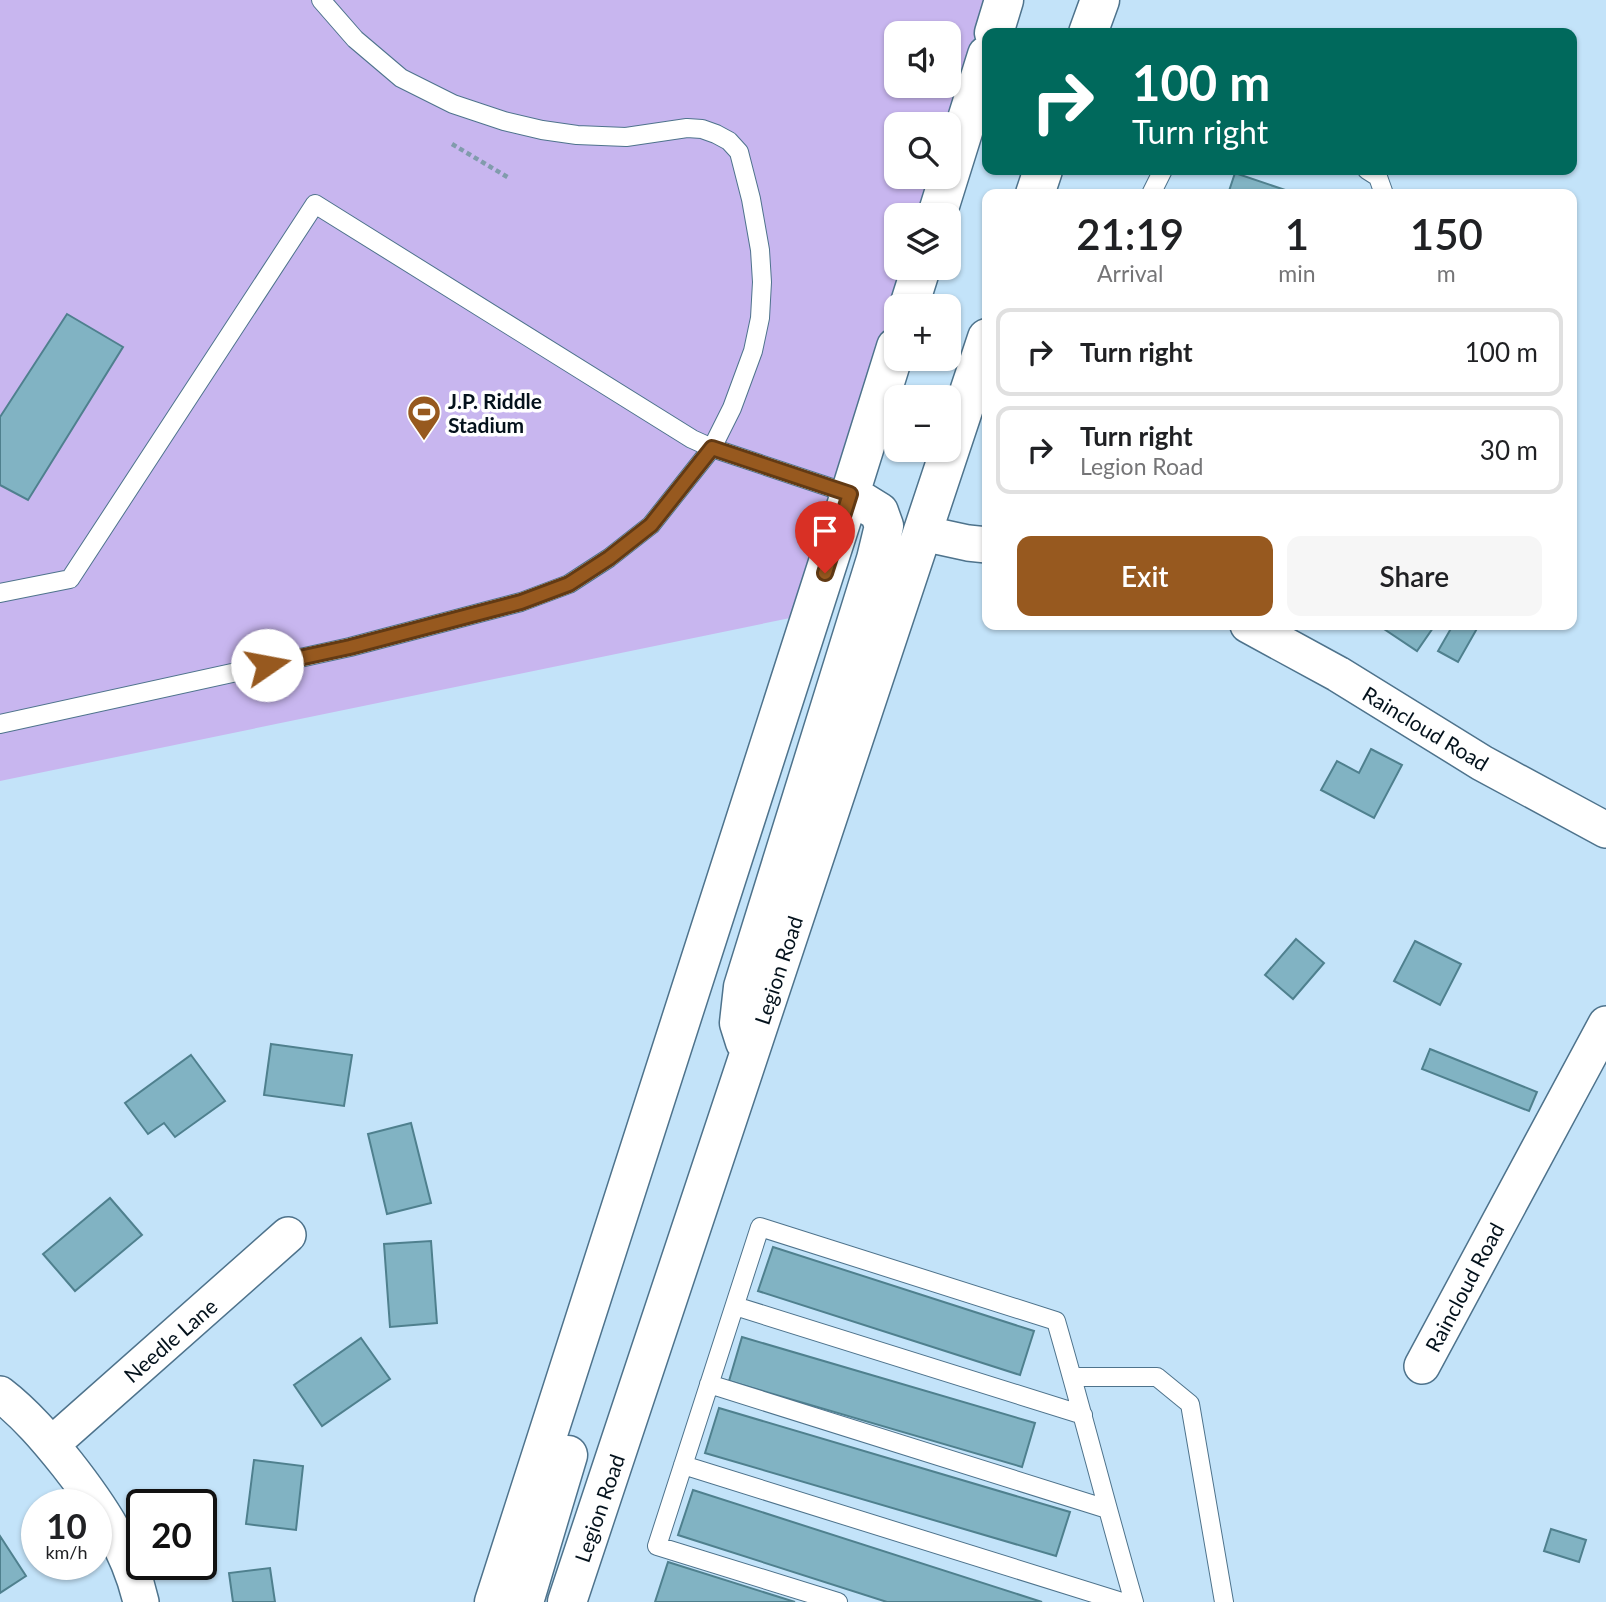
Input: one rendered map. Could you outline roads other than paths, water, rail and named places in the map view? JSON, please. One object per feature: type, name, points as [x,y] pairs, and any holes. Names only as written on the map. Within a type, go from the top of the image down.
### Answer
[{"type":"main road","points":[[996,28],[1004,0]]},
{"type":"main road","points":[[1090,28],[1100,0]]},
{"type":"main road","points":[[941,203],[982,71]]},
{"type":"main road","name":"Legion Road","points":[[570,1601],[982,353]]},
{"type":"main road","points":[[494,1602],[888,371]]},
{"type":"main road","points":[[749,1058],[739,1023],[743,987],[884,526],[879,512],[850,494]]},
{"type":"main road","points":[[524,1602],[586,1392],[580,1337]]},
{"type":"street","points":[[922,533],[982,544]]},
{"type":"street","name":"Raincloud Road","points":[[1257,630],[1338,674],[1482,763],[1606,830]]},
{"type":"street","name":"Raincloud Road","points":[[1422,1366],[1606,1024]]},
{"type":"street","name":"Needle Lane","points":[[51,1444],[288,1236]]},
{"type":"street","points":[[0,1394],[15,1405],[51,1444],[92,1496],[117,1534],[141,1602]]},
{"type":"lane","points":[[0,724],[350,647],[521,602],[569,584],[609,558],[651,525],[712,448],[732,408],[753,351],[760,318],[762,282],[760,250],[751,199],[738,152],[729,141],[702,129],[687,128],[626,137],[577,135],[504,121],[453,104],[401,78],[355,39],[321,0]]},
{"type":"lane","points":[[0,593],[70,579],[315,204],[692,439],[850,494]]},
{"type":"lane","points":[[838,1602],[657,1546],[760,1227],[1056,1321],[1134,1602]]},
{"type":"lane","points":[[734,1306],[1083,1415]]},
{"type":"lane","points":[[1072,1377],[1157,1377],[1190,1404],[1223,1602]]},
{"type":"lane","points":[[709,1384],[1107,1509]]},
{"type":"lane","points":[[683,1465],[1122,1602]]},
{"type":"place","name":"J.P. Riddle Stadium","points":[[424,442]]}]
